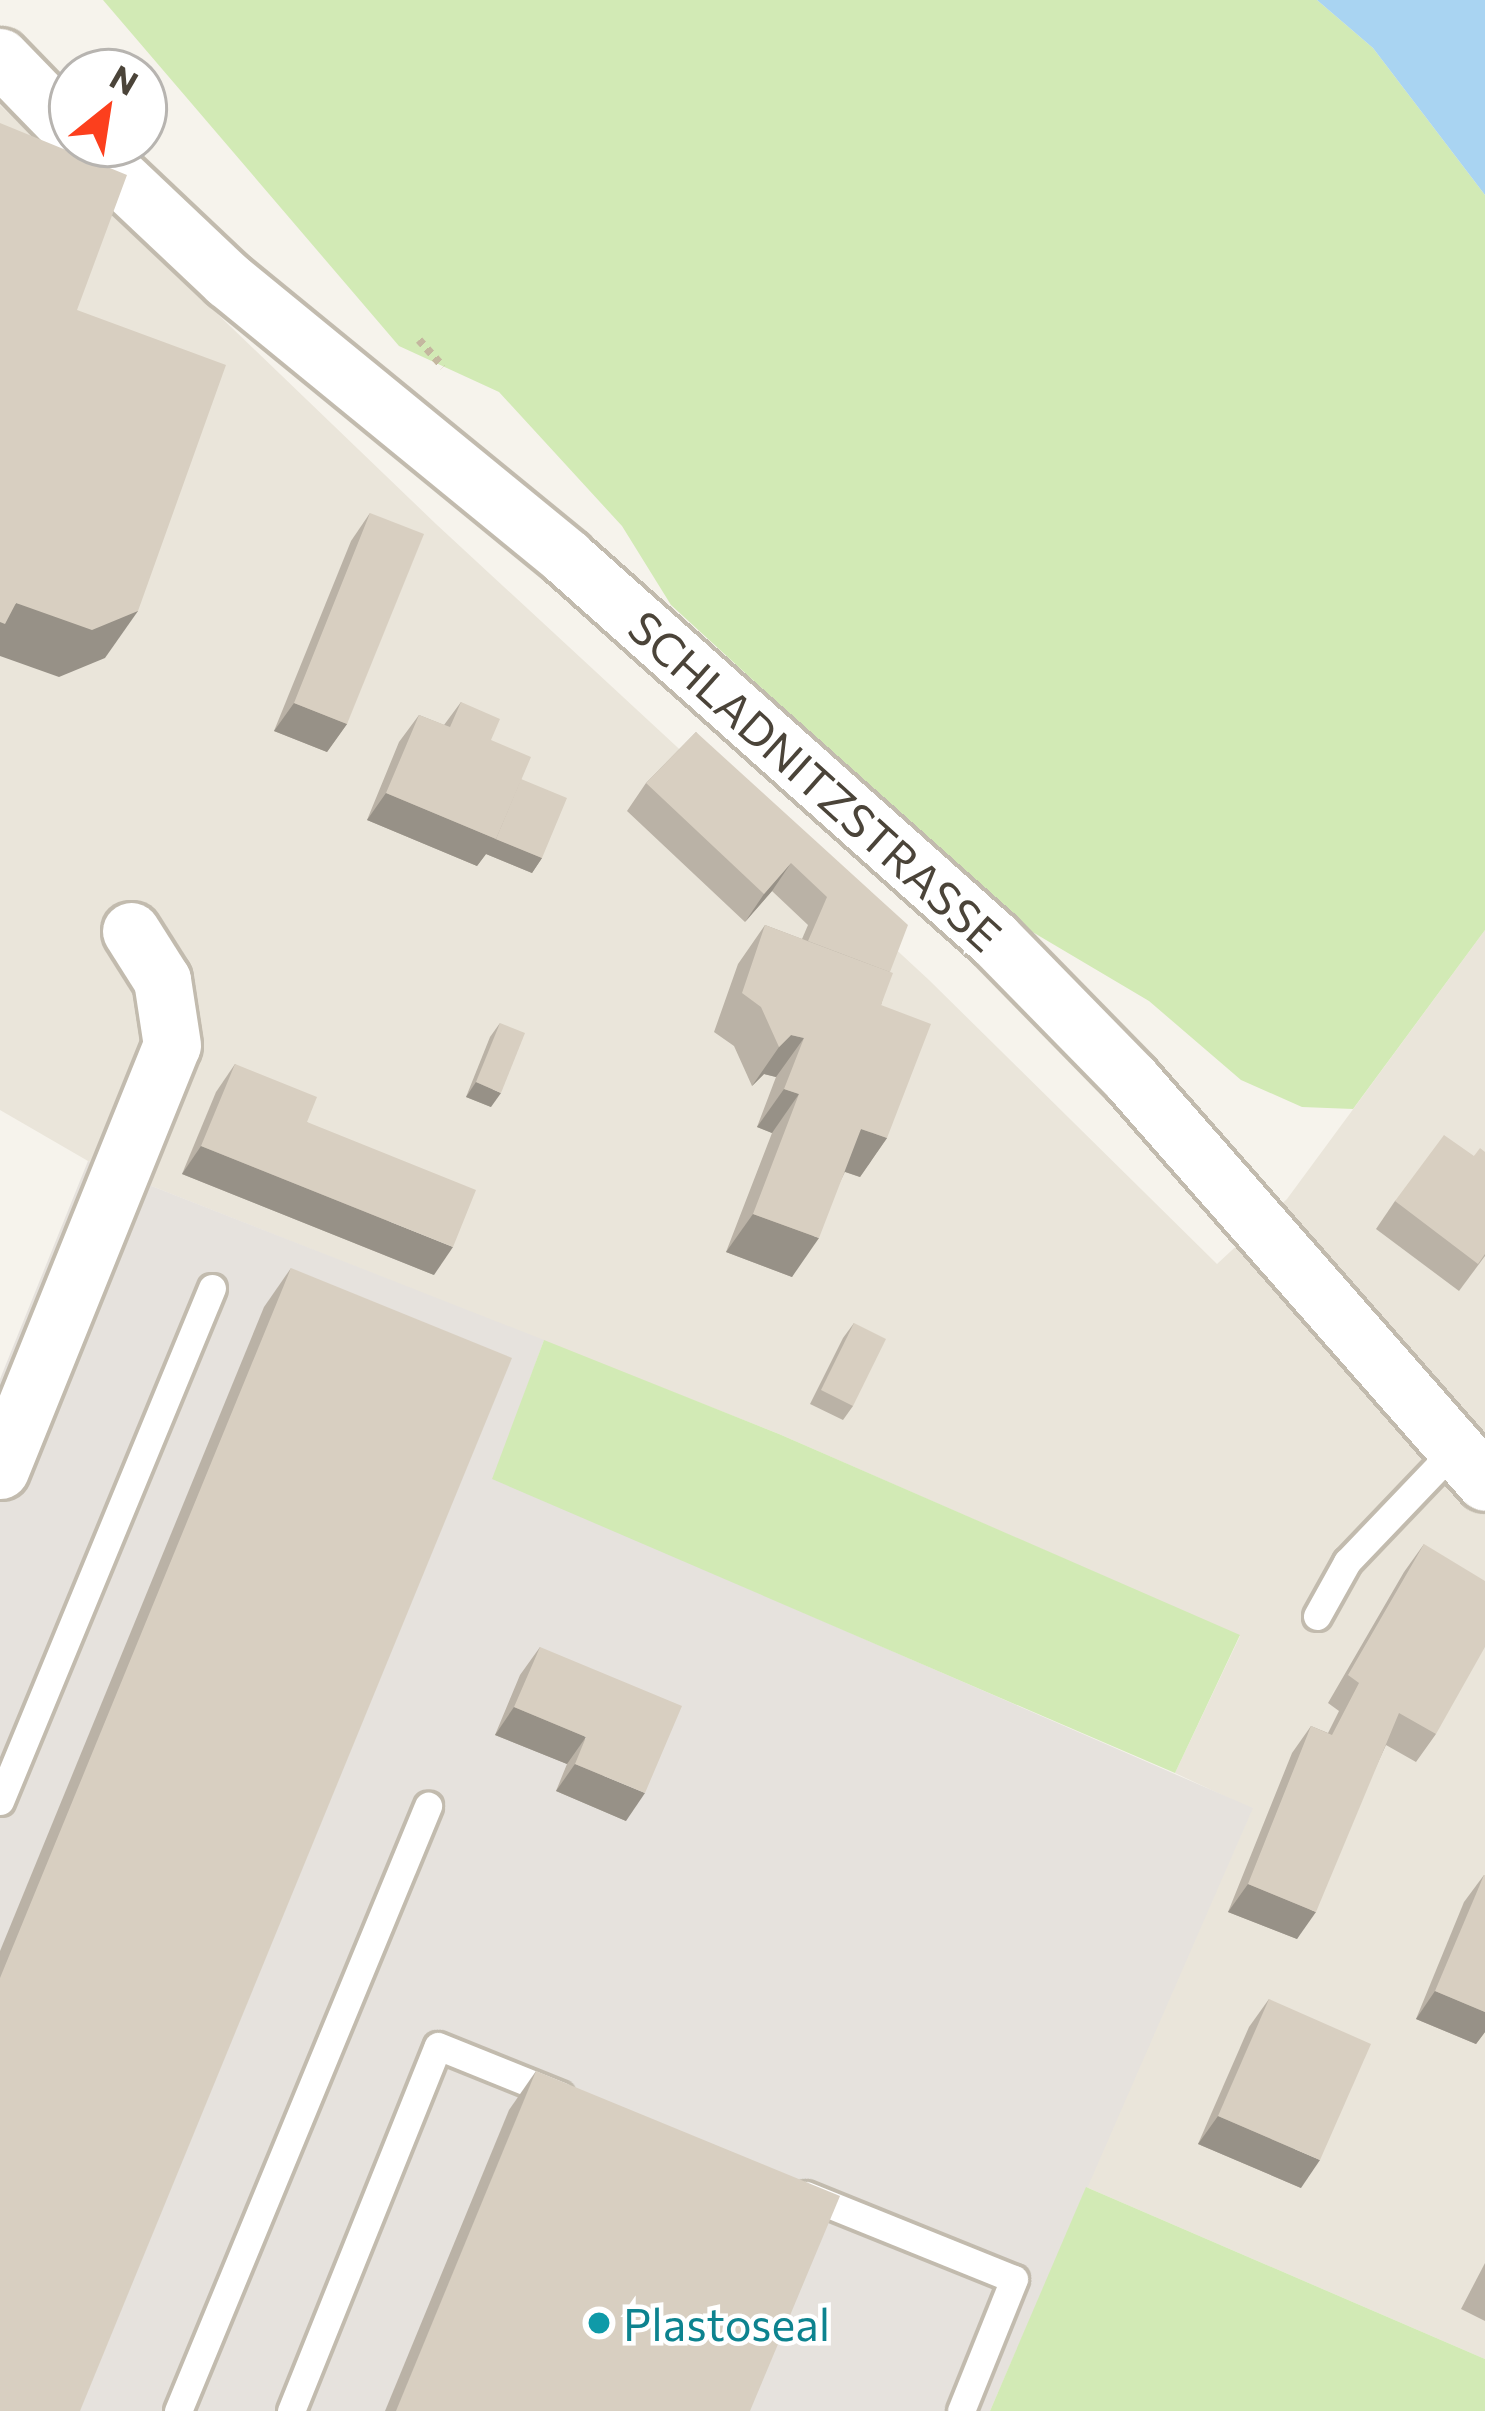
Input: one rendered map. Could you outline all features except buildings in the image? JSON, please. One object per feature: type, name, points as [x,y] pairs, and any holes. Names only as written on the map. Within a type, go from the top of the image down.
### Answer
[{"type":"street","points":[[0,57],[48,106]]},
{"type":"street","name":"SCHLADNITZSTRASSE","points":[[109,168],[228,280],[566,556],[994,939],[1131,1079],[1470,1465]]},
{"type":"street","points":[[0,1470],[172,1045],[162,980],[131,931]]},
{"type":"lane","points":[[0,1801],[212,1288]]},
{"type":"lane","points":[[1317,1616],[1347,1562],[1470,1465]]},
{"type":"lane","points":[[178,2411],[428,1806]]},
{"type":"lane","points":[[290,2411],[438,2046],[593,2109]]},
{"type":"lane","points":[[770,2181],[1014,2279],[961,2411]]},
{"type":"shaded area","points":[[0,105],[48,151],[48,168],[66,168],[436,524],[929,980],[1217,1264],[1287,1199],[1485,930],[1485,2359],[1086,2187],[1252,1809],[1175,1773],[1240,1636],[779,1434],[88,1161],[0,1110]]},
{"type":"shaded area","points":[[88,1161],[544,1340],[494,1478],[1253,1808],[990,2411],[0,2411],[0,1379]]},
{"type":"green space","points":[[103,0],[1317,0],[1373,48],[1485,195],[1485,930],[1353,1109],[1302,1107],[1241,1080],[1149,1001],[1019,924],[671,605],[622,526],[499,392],[399,346],[168,76],[168,48],[144,48]]},
{"type":"green space","points":[[544,1340],[779,1434],[1240,1635],[1175,1773],[492,1479]]},
{"type":"green space","points":[[1086,2187],[1485,2359],[1485,2411],[990,2411]]},
{"type":"water","points":[[1317,0],[1485,0],[1485,195],[1373,48]]},
{"type":"place","name":"Plastoseal","points":[[599,2323]]}]
